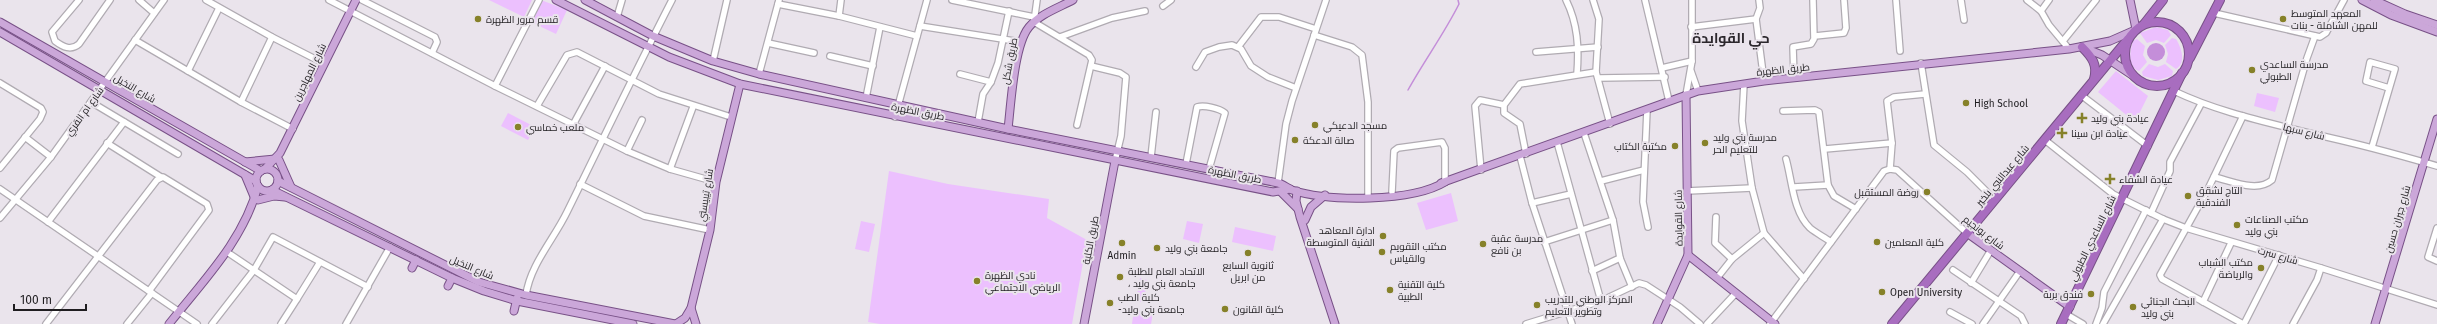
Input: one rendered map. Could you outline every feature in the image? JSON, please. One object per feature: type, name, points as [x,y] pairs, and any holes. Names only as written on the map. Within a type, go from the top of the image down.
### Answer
[{"type":"highway","points":[[2163,0],[2144,24],[2135,30],[2128,39],[2125,59],[2135,77],[2146,84],[2160,86],[2172,82],[2182,73],[2220,0]]},
{"type":"highway","points":[[2144,24],[2159,22],[2177,29],[2188,45],[2187,64]]},
{"type":"highway","name":"شارع عبدالنبي بلخير","points":[[1892,324],[2128,39]]},
{"type":"highway","points":[[2082,47],[2094,60],[2096,68],[2094,80]]},
{"type":"highway","name":"شارع الساعدي الطبولي","points":[[2061,324],[2182,73]]},
{"type":"main road","name":"شارع المهاجرين","points":[[257,183],[263,170],[278,157],[323,63],[356,0]]},
{"type":"main road","name":"طريق الظهرة","points":[[556,0],[647,47],[740,84],[895,117],[1116,161],[1280,192],[1294,190]]},
{"type":"main road","name":"طريق الظهرة","points":[[585,0],[654,36],[713,61],[759,74],[978,122],[1278,183],[1294,190],[1324,195],[1371,197],[1419,192],[1698,91],[1764,81],[1921,63],[2069,49],[2110,41],[2135,30]]},
{"type":"main road","name":"طريق شكل","points":[[1008,128],[1021,42],[1026,31],[1034,20],[1073,0]]},
{"type":"main road","points":[[2130,0],[2135,30]]},
{"type":"main road","points":[[2362,0],[2391,15],[2437,32]]},
{"type":"main road","points":[[2374,0],[2405,14],[2437,25]]},
{"type":"main road","name":"شارع النخيل","points":[[0,22],[244,162],[263,170],[272,170],[277,178],[291,188],[462,275],[520,297],[644,321],[676,324]]},
{"type":"main road","name":"شارع النخيل","points":[[0,32],[244,173],[269,190],[291,198],[452,278],[520,297],[633,324]]},
{"type":"main road","points":[[2082,47],[2111,60],[2135,77]]},
{"type":"main road","name":"شارع تيبيستي","points":[[692,308],[710,230],[716,182],[740,84]]},
{"type":"main road","name":"شارع القوايدة","points":[[1686,95],[1688,255],[1772,323]]},
{"type":"main road","name":"شارع جبران حسين","points":[[2375,324],[2388,288],[2437,119]]},
{"type":"main road","name":"شارع المهاجرين","points":[[277,178],[278,157]]},
{"type":"main road","points":[[244,162],[263,162],[278,157],[291,188]]},
{"type":"main road","name":"طريق الكلية","points":[[1084,324],[1116,161]]},
{"type":"main road","points":[[244,173],[257,200]]},
{"type":"main road","points":[[169,324],[226,252],[257,200],[269,190],[277,178]]},
{"type":"main road","name":"طريق الظهرة","points":[[1371,197],[1445,182]]},
{"type":"main road","points":[[257,183],[257,200]]},
{"type":"main road","points":[[1294,190],[1298,209],[1335,324]]},
{"type":"main road","points":[[1294,190],[1305,220],[1306,230]]},
{"type":"main road","points":[[1280,192],[1298,209]]},
{"type":"main road","points":[[1305,220],[1311,207],[1324,195]]},
{"type":"main road","points":[[257,200],[274,196],[291,198]]},
{"type":"main road","name":"شارع بونجيم","points":[[1967,233],[2020,271],[2068,311]]},
{"type":"main road","points":[[1657,324],[1670,300],[1688,255]]},
{"type":"main road","points":[[412,268],[416,260]]},
{"type":"main road","points":[[448,286],[452,278]]},
{"type":"main road","points":[[514,311],[520,297]]},
{"type":"main road","points":[[676,324],[685,318],[692,308]]},
{"type":"main road","points":[[692,308],[696,324]]},
{"type":"street","points":[[78,0],[52,32],[55,41],[67,48],[72,48],[79,44],[110,0]]},
{"type":"street","points":[[139,0],[154,13]]},
{"type":"street","name":"شارع ام القري","points":[[0,218],[51,157],[164,0]]},
{"type":"street","points":[[206,0],[272,37],[323,63]]},
{"type":"street","points":[[329,0],[494,86],[574,123],[627,151],[670,169],[716,182]]},
{"type":"street","points":[[362,0],[435,37],[437,42],[432,53]]},
{"type":"street","points":[[494,86],[539,0]]},
{"type":"street","points":[[617,17],[622,0]]},
{"type":"street","points":[[520,297],[532,273],[555,235],[647,47],[672,0]]},
{"type":"street","points":[[713,61],[727,0]]},
{"type":"street","points":[[839,16],[841,0]]},
{"type":"street","points":[[895,117],[927,0]]},
{"type":"street","points":[[952,0],[978,2],[1034,20],[1060,38],[1089,55],[1091,66],[1076,126]]},
{"type":"street","points":[[1034,20],[1037,0]]},
{"type":"street","points":[[1163,6],[1171,0]]},
{"type":"street","points":[[1278,183],[1286,124],[1296,88],[1326,0]]},
{"type":"street","points":[[1566,0],[1573,14],[1578,48],[1577,74]]},
{"type":"street","points":[[1593,0],[1599,19],[1598,75],[1610,124]]},
{"type":"street","points":[[1645,0],[1665,77],[1669,101]]},
{"type":"street","points":[[1686,95],[1692,61],[1692,0]]},
{"type":"street","points":[[1759,0],[1760,8],[1756,19],[1764,81]]},
{"type":"street","points":[[1794,78],[1793,47],[1811,44],[1815,36],[1813,0]]},
{"type":"street","points":[[1815,36],[1844,33],[1846,28],[1844,0]]},
{"type":"street","points":[[1896,0],[1900,51]]},
{"type":"street","points":[[1961,0],[1964,20]]},
{"type":"street","points":[[2027,0],[2041,11],[2048,25],[2069,49]]},
{"type":"street","points":[[2041,11],[2049,0]]},
{"type":"street","points":[[2063,41],[2096,0]]},
{"type":"street","points":[[2214,13],[2315,36],[2324,36],[2344,0]]},
{"type":"street","points":[[759,74],[779,2],[917,36]]},
{"type":"street","points":[[188,71],[219,8]]},
{"type":"street","points":[[978,122],[983,94],[991,82],[1009,11]]},
{"type":"street","points":[[1060,38],[1112,18],[1145,12]]},
{"type":"street","points":[[1238,47],[1261,18],[1279,17],[1352,47],[1362,55],[1368,102],[1371,197]]},
{"type":"street","points":[[1691,27],[1756,19]]},
{"type":"street","points":[[920,26],[1021,42]]},
{"type":"street","points":[[866,98],[880,27]]},
{"type":"street","points":[[2214,177],[2253,186],[2268,184],[2272,180],[2307,58],[2315,36]]},
{"type":"street","points":[[241,102],[272,37]]},
{"type":"street","points":[[135,40],[241,102],[292,129]]},
{"type":"street","points":[[768,43],[814,52]]},
{"type":"street","points":[[1196,66],[1205,52],[1224,45],[1238,47],[1251,66],[1268,77],[1296,88]]},
{"type":"street","points":[[1536,52],[1598,47]]},
{"type":"street","points":[[537,106],[569,53],[577,52],[660,94],[693,107],[731,117]]},
{"type":"street","points":[[830,56],[873,66]]},
{"type":"street","points":[[1662,68],[1692,61]]},
{"type":"street","points":[[2372,148],[2395,69],[2370,62],[2366,81],[2389,88]]},
{"type":"street","points":[[1921,63],[1925,94],[1936,148],[1967,172],[1995,200]]},
{"type":"street","points":[[574,123],[605,66]]},
{"type":"street","points":[[1091,66],[1120,73],[1126,77],[1116,161]]},
{"type":"street","points":[[1691,71],[1698,91]]},
{"type":"street","points":[[960,74],[991,82]]},
{"type":"street","points":[[1572,324],[1532,203],[1523,155],[1520,124],[1504,113],[1504,105],[1520,84],[1554,80],[1577,74],[1665,77]]},
{"type":"street","points":[[1744,84],[1742,121],[1752,188],[1764,233],[1804,279]]},
{"type":"street","points":[[0,168],[43,116],[43,110],[1,85]]},
{"type":"street","name":"شارع سبها","points":[[2174,91],[2201,104],[2243,116],[2372,148],[2437,166]]},
{"type":"street","points":[[1772,323],[1884,171],[1890,169],[1892,143],[1887,101],[1894,97],[1925,94]]},
{"type":"street","points":[[2082,94],[2148,146]]},
{"type":"street","points":[[1481,170],[1475,106],[1480,100],[1504,105]]},
{"type":"street","points":[[92,102],[178,154]]},
{"type":"street","points":[[2096,324],[2102,308],[2104,292],[2149,212],[2170,171],[2170,162],[2201,104]]},
{"type":"street","points":[[1186,164],[1192,139],[1194,114],[1197,107],[1202,106],[1221,110],[1225,114],[1209,169]]},
{"type":"street","points":[[670,169],[693,107]]},
{"type":"street","points":[[1646,110],[1643,202],[1648,227]]},
{"type":"street","points":[[1783,111],[1817,111],[1825,149],[1828,185],[1834,196],[1856,209]]},
{"type":"street","points":[[1151,157],[1156,112]]},
{"type":"street","points":[[2243,116],[2214,177],[2160,275],[2162,280],[2244,324],[2279,255]]},
{"type":"street","points":[[627,151],[642,120]]},
{"type":"street","points":[[48,222],[124,122]]},
{"type":"street","points":[[1584,133],[1613,220],[1620,258],[1632,287]]},
{"type":"street","points":[[25,137],[51,157]]},
{"type":"street","name":"شارع سرت","points":[[2045,140],[2122,199],[2163,219],[2231,243],[2279,255],[2388,288],[2437,306]]},
{"type":"street","points":[[1392,192],[1394,151],[1398,148],[1442,142],[1445,148],[1445,182]]},
{"type":"street","points":[[1557,142],[1601,301]]},
{"type":"street","points":[[108,143],[205,203],[209,210],[127,324]]},
{"type":"street","points":[[1825,149],[1892,143]]},
{"type":"street","points":[[1786,159],[1797,204],[1804,220],[1810,229],[1831,242]]},
{"type":"street","name":"شارع بونجيم","points":[[1890,169],[1897,170],[1967,233]]},
{"type":"street","points":[[1601,181],[1644,170]]},
{"type":"street","points":[[46,324],[156,180],[161,177]]},
{"type":"street","points":[[580,184],[644,216],[710,230]]},
{"type":"street","points":[[1794,187],[1828,185]]},
{"type":"street","points":[[1687,191],[1752,188]]},
{"type":"street","points":[[0,189],[197,324]]},
{"type":"street","points":[[1532,203],[1571,194]]},
{"type":"street","points":[[1716,217],[1715,242],[1732,259]]},
{"type":"street","points":[[2103,324],[2163,219]]},
{"type":"street","points":[[1544,242],[1581,232],[1613,220]]},
{"type":"street","points":[[2437,228],[2428,257],[2437,261]]},
{"type":"street","points":[[1717,278],[1732,259],[1764,233]]},
{"type":"street","points":[[212,324],[254,270],[273,237],[368,287]]},
{"type":"street","points":[[2203,302],[2231,243]]},
{"type":"street","points":[[346,324],[390,247]]},
{"type":"street","points":[[1971,283],[1991,250]]},
{"type":"street","points":[[226,252],[297,299]]},
{"type":"street","points":[[1592,271],[1620,258]]},
{"type":"street","points":[[281,324],[320,262]]},
{"type":"street","points":[[2293,324],[2317,280],[2321,268]]},
{"type":"street","points":[[1952,270],[2021,316],[2025,324]]},
{"type":"street","points":[[1982,324],[2020,271]]},
{"type":"street","points":[[1526,324],[1601,301],[1639,283],[1646,285],[1670,300],[1700,324]]},
{"type":"street","points":[[1707,324],[1736,293]]},
{"type":"street","points":[[2068,311],[2084,324]]},
{"type":"street","points":[[1950,312],[1972,324]]},
{"type":"shaded area","points":[[489,0],[532,0],[524,17]]},
{"type":"shaded area","points":[[541,0],[567,10],[556,34],[531,22]]},
{"type":"shaded area","points":[[2156,27],[2168,30],[2171,35],[2164,43],[2156,40],[2147,43],[2140,33]]},
{"type":"shaded area","points":[[2172,38],[2176,39],[2180,46],[2182,55],[2181,63],[2176,69],[2166,62],[2168,54],[2165,45]]},
{"type":"shaded area","points":[[2137,39],[2145,46],[2143,55],[2147,62],[2139,71],[2135,69],[2130,58],[2133,41]]},
{"type":"shaded area","points":[[2156,43],[2162,46],[2165,52],[2162,58],[2156,61],[2150,58],[2147,52],[2150,46]]},
{"type":"shaded area","points":[[2149,64],[2158,67],[2165,64],[2173,71],[2172,76],[2158,80],[2143,76],[2142,72]]},
{"type":"shaded area","points":[[2116,71],[2148,96],[2135,122],[2098,92]]},
{"type":"shaded area","points":[[2257,93],[2279,98],[2275,112],[2254,106]]},
{"type":"shaded area","name":"ملعب خماسي","points":[[508,113],[535,127],[528,140],[501,126]]},
{"type":"shaded area","name":"نادي الظهرة الرياضي الاجتماعي","points":[[889,171],[948,184],[1049,199],[1047,218],[1087,240],[1072,324],[880,324],[868,322]]},
{"type":"shaded area","points":[[1451,193],[1458,221],[1426,230],[1417,203]]},
{"type":"shaded area","points":[[861,221],[875,224],[869,252],[855,249]]},
{"type":"shaded area","points":[[1187,221],[1203,224],[1199,243],[1183,239]]},
{"type":"shaded area","points":[[1235,227],[1276,236],[1273,251],[1232,242]]},
{"type":"shaded area","points":[[1140,278],[1147,280],[1145,294],[1148,295],[1147,303],[1136,301]]},
{"type":"shaded area","points":[[1134,309],[1153,313],[1151,324],[1132,324]]},
{"type":"waterway","points":[[1408,90],[1453,15],[1459,4],[1458,0]]},
{"type":"place","name":"قسم مرور الظهرة","points":[[478,19]]},
{"type":"place","name":"المعهد المتوسط للمهن الشاملة - بنات","points":[[2283,19]]},
{"type":"place","name":"مدرسة الساعدي الطبولي","points":[[2252,70]]},
{"type":"place","name":"High School","points":[[1966,103]]},
{"type":"place","name":"عيادة بني وليد","points":[[2082,118]]},
{"type":"place","name":"مسجد الدعيكي","points":[[1315,125]]},
{"type":"place","name":"ملعب خماسي","points":[[518,127]]},
{"type":"place","name":"عيادة ابن سينا","points":[[2062,133]]},
{"type":"place","name":"صالة الدعكة","points":[[1295,140]]},
{"type":"place","name":"مدرسة بني وليد للتعليم الحر","points":[[1705,143]]},
{"type":"place","name":"مكتبة الكتاب","points":[[1675,146]]},
{"type":"place","name":"عيادة الشفاء","points":[[2110,179]]},
{"type":"place","name":"روضة المستقبل","points":[[1927,192]]},
{"type":"place","name":"التاج لشقق الفندقية","points":[[2188,196]]},
{"type":"place","name":"مكتب الصناعات بني وليد","points":[[2237,225]]},
{"type":"place","name":"ادارة المعاهد الفنية المتوسطة","points":[[1383,236]]},
{"type":"place","name":"كلية المعلمين","points":[[1877,242]]},
{"type":"place","name":"Admin","points":[[1122,243]]},
{"type":"place","name":"مدرسة عقبة بن نافع","points":[[1483,244]]},
{"type":"place","name":"جامعة بني وليد","points":[[1157,248]]},
{"type":"place","name":"مكتب التقويم والقياس","points":[[1382,252]]},
{"type":"place","name":"ثانوية السابع من ابريل","points":[[1248,253]]},
{"type":"place","name":"مكتب الشباب والرياضة","points":[[2261,268]]},
{"type":"place","name":"الاتحاد العام للطلبة ، جامعة بني وليد","points":[[1120,277]]},
{"type":"place","name":"نادي الظهرة الرياضي الاجتماعي","points":[[977,281]]},
{"type":"place","name":"كلية التقنية الطبية","points":[[1390,290]]},
{"type":"place","name":"Open University","points":[[1882,292]]},
{"type":"place","name":"فندق بربة","points":[[2091,294]]},
{"type":"place","name":"كلية الطب -جامعة بني وليد","points":[[1110,303]]},
{"type":"place","name":"المركز الوطني للتدريب وتطوير التعليم","points":[[1537,305]]},
{"type":"place","name":"البحث الجنائي بني وليد","points":[[2133,307]]},
{"type":"place","name":"كلية القانون","points":[[1225,309]]},
{"type":"district","name":"حي القوايدة","points":[[1731,38]]}]
